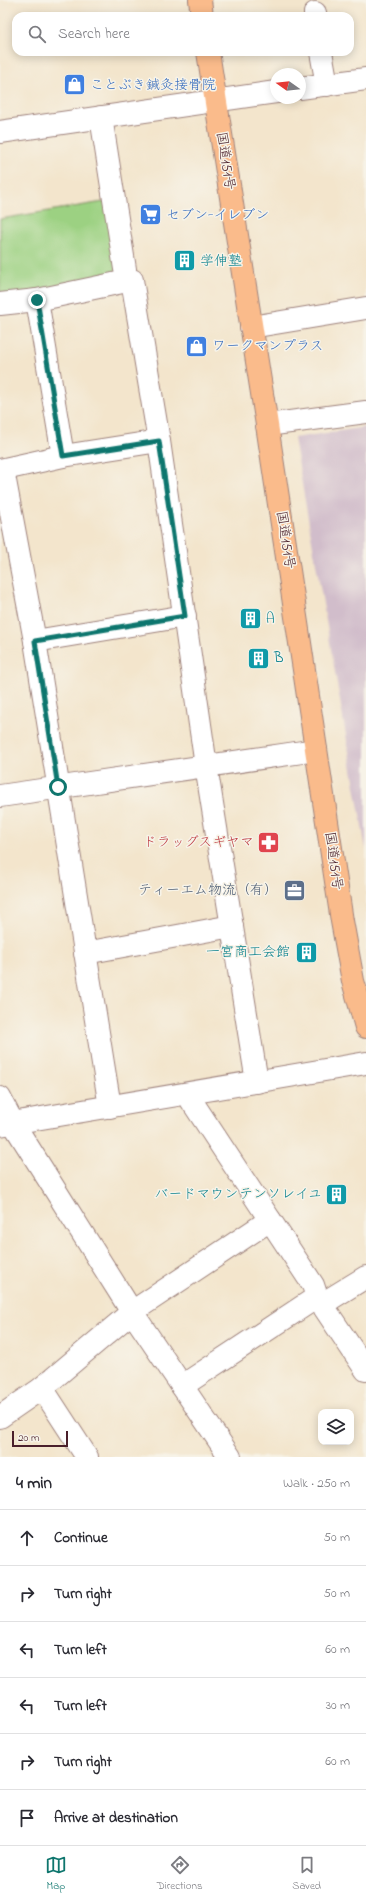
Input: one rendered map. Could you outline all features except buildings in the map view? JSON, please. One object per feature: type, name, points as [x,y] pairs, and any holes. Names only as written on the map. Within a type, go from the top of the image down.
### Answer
[{"type":"highway","points":[[200,0],[202,12]]},
{"type":"highway","name":"国道151号","points":[[209,56],[267,425],[342,921],[353,981],[366,1027]]},
{"type":"street","points":[[322,56],[327,85]]},
{"type":"street","points":[[306,87],[366,79]]},
{"type":"street","points":[[0,132],[270,93]]},
{"type":"street","points":[[101,117],[125,269]]},
{"type":"street","points":[[0,304],[37,300],[132,280],[159,441],[206,766],[257,1082]]},
{"type":"street","points":[[37,300],[63,456]]},
{"type":"street","points":[[251,327],[366,308]]},
{"type":"street","points":[[267,425],[366,412]]},
{"type":"street","points":[[110,1107],[35,641],[2,470],[63,456],[159,441]]},
{"type":"street","points":[[35,641],[185,616]]},
{"type":"street","points":[[0,796],[316,750]]},
{"type":"street","points":[[85,953],[232,926]]},
{"type":"street","points":[[7,1124],[366,1063]]},
{"type":"street","points":[[187,1094],[313,1285],[319,1301],[366,1370]]},
{"type":"street","points":[[0,1098],[7,1124],[230,1457]]},
{"type":"street","points":[[0,1417],[42,1388],[132,1312],[270,1220]]},
{"type":"street","points":[[182,1386],[319,1301],[366,1276]]},
{"type":"street","points":[[42,1388],[87,1457]]},
{"type":"shaded area","points":[[366,427],[366,849],[294,438]]},
{"type":"green space","points":[[109,201],[119,278],[0,300],[0,219]]},
{"type":"place","name":"ことぶき鍼灸接骨院","points":[[74,85]]},
{"type":"place","name":"セブン-イレブン","points":[[150,215]]},
{"type":"place","name":"学伸塾","points":[[185,261]]},
{"type":"place","name":"ワークマンプラス","points":[[196,346]]},
{"type":"place","name":"A","points":[[251,619]]},
{"type":"place","name":"B","points":[[258,658]]},
{"type":"place","name":"ドラッグスギヤマ","points":[[269,842]]},
{"type":"place","name":"ティーエム物流（有）","points":[[294,890]]},
{"type":"place","name":"一宮商工会館","points":[[306,952]]},
{"type":"place","name":"バードマウンテンソレイユ","points":[[337,1194]]},
{"type":"route","points":[[37,300],[63,456],[159,441],[185,616],[35,641],[58,787]]}]
